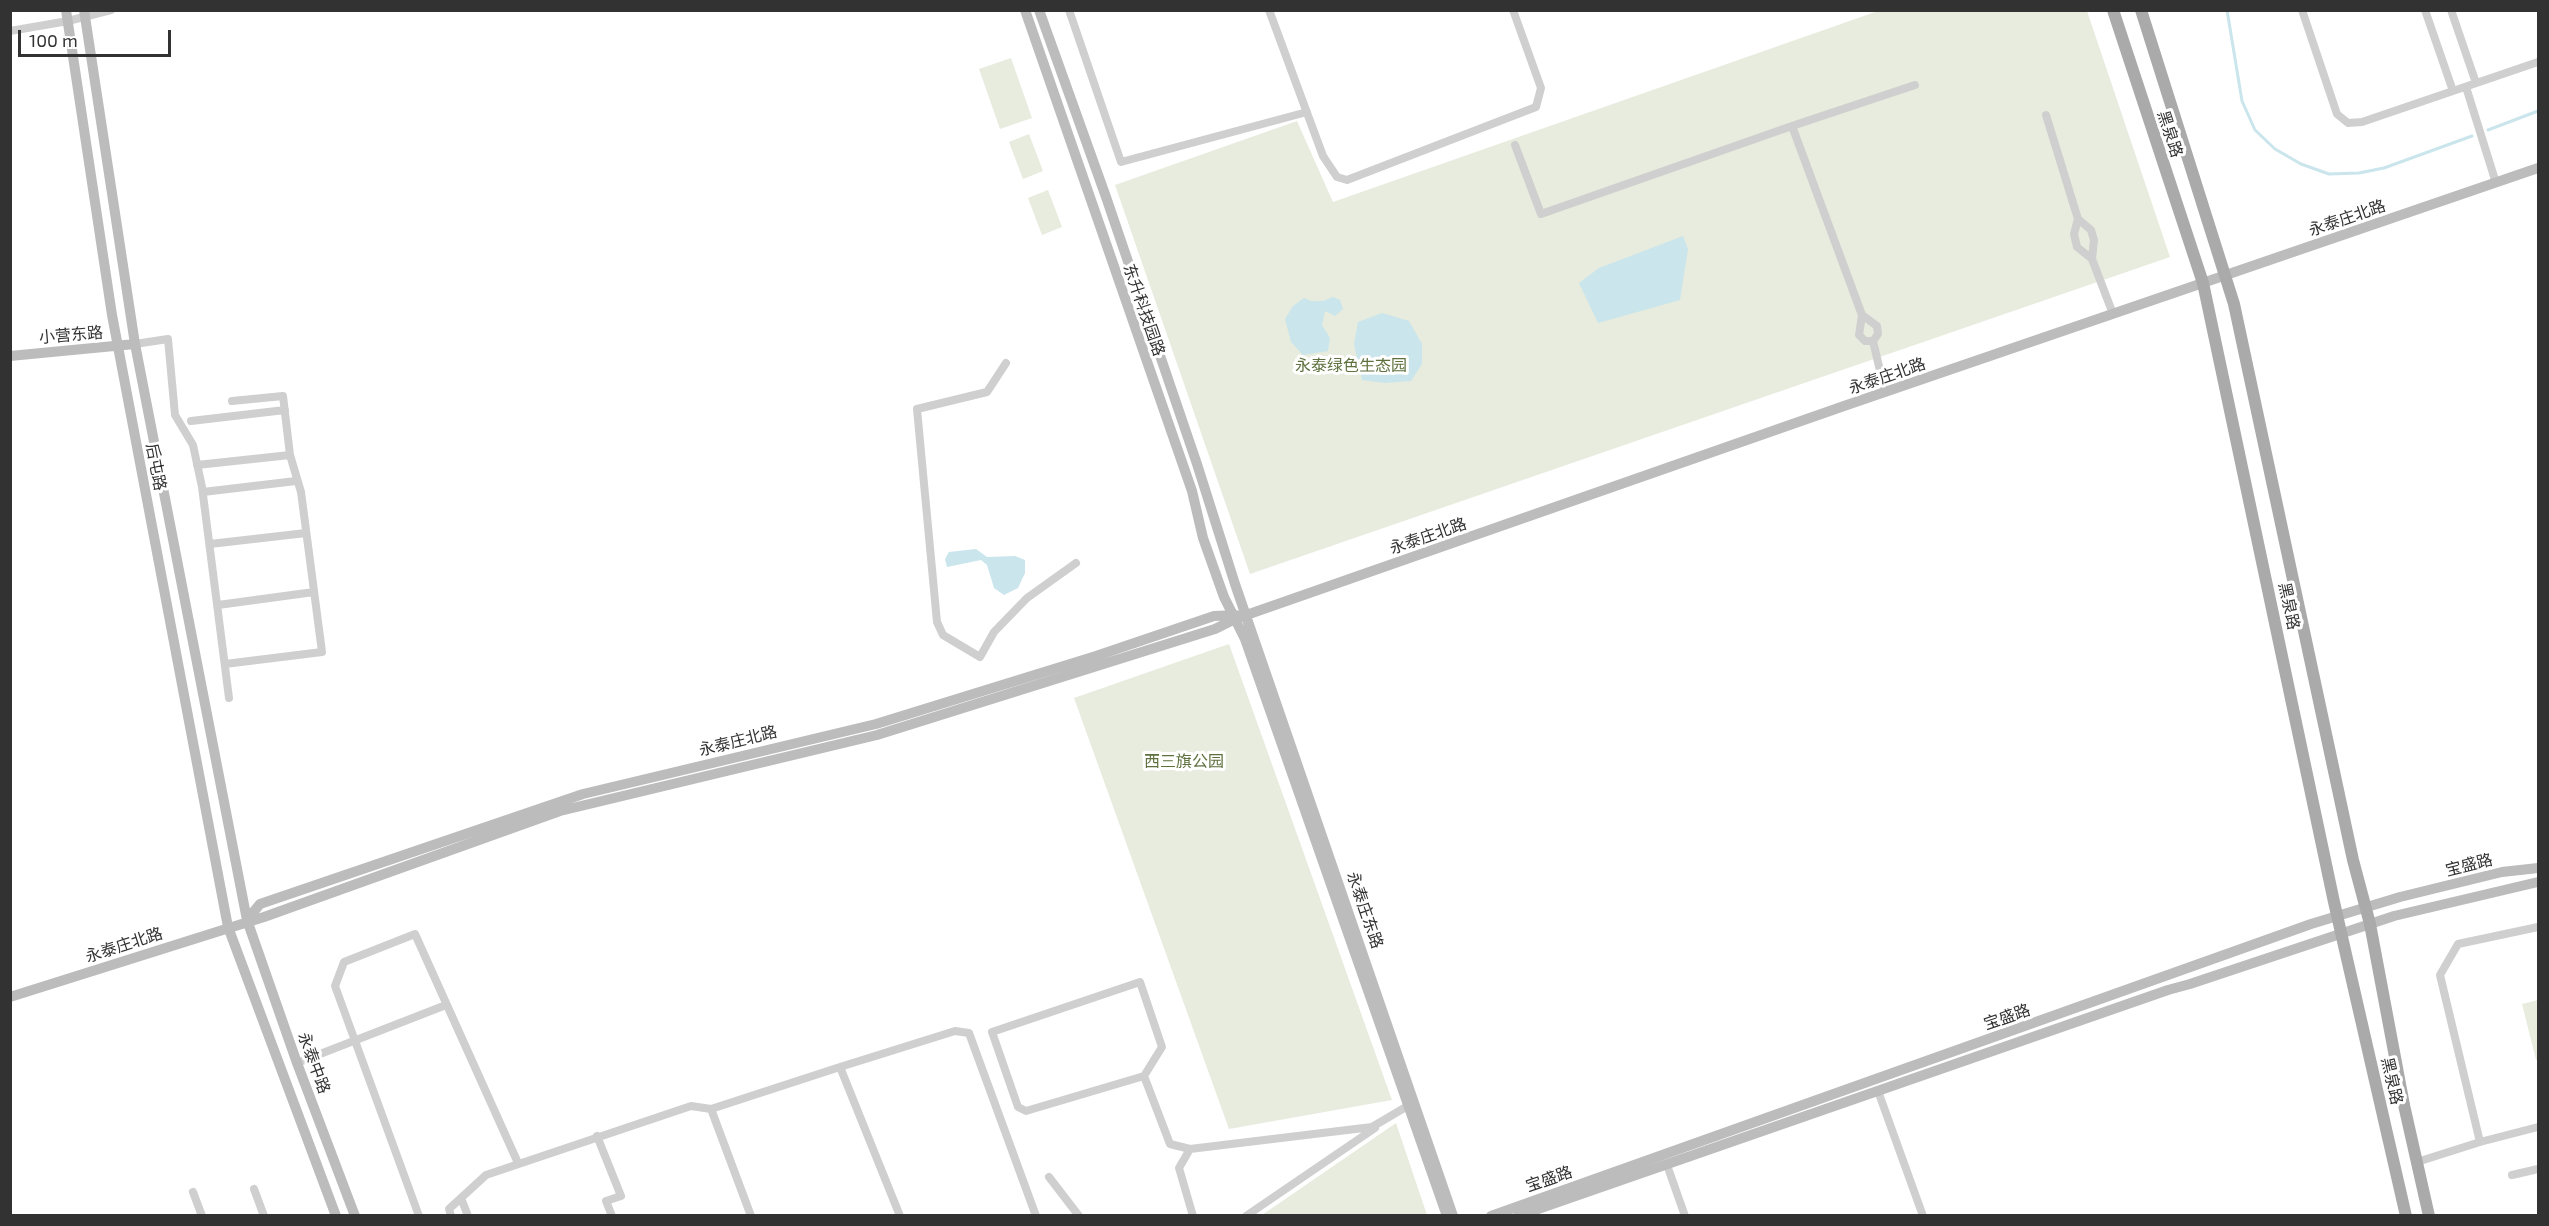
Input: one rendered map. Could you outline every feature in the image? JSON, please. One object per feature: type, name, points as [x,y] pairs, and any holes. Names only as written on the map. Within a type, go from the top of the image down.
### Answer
[{"type":"main road","name":"黑泉路","points":[[2113,10],[2203,284],[2338,916],[2406,1215]]},
{"type":"main road","name":"黑泉路","points":[[2141,10],[2237,316],[2353,860],[2370,924],[2404,1105],[2429,1215]]},
{"type":"street","points":[[10,31],[67,16],[111,10]]},
{"type":"street","name":"东升科技园路","points":[[1025,10],[1192,491],[1203,538],[1224,597],[1234,617]]},
{"type":"street","name":"东升科技园路","points":[[1039,10],[1110,208],[1247,615]]},
{"type":"street","points":[[1068,10],[1121,162],[1307,112]]},
{"type":"street","points":[[1269,10],[1330,169],[1337,177],[1347,180],[1536,107],[1541,88],[1514,10]]},
{"type":"street","points":[[2302,10],[2337,114],[2348,123],[2362,122],[2538,62]]},
{"type":"street","points":[[2425,10],[2453,91]]},
{"type":"street","points":[[2451,10],[2476,83]]},
{"type":"street","name":"后屯路","points":[[84,14],[135,344],[247,920]]},
{"type":"street","name":"后屯路","points":[[67,16],[118,345],[228,927]]},
{"type":"street","points":[[1515,146],[1541,214],[1915,85]]},
{"type":"street","points":[[2466,87],[2496,183]]},
{"type":"street","points":[[2046,115],[2078,219],[2074,234],[2077,247],[2092,260]]},
{"type":"street","points":[[1792,126],[1863,315],[1877,326],[1878,334],[1873,340],[1865,341],[1859,335],[1863,315]]},
{"type":"street","name":"永泰庄北路","points":[[10,997],[275,913],[560,811],[877,735],[1215,629],[1234,617],[1247,615],[1885,392],[2538,168]]},
{"type":"street","points":[[2078,219],[2091,230],[2094,240],[2092,260],[2113,314]]},
{"type":"street","points":[[135,344],[168,339],[175,415],[193,445],[203,492],[229,698]]},
{"type":"street","points":[[1873,340],[1885,392]]},
{"type":"street","name":"小营东路","points":[[10,356],[135,344]]},
{"type":"street","points":[[1006,363],[987,392],[917,409],[937,622],[943,635],[980,657],[994,632],[1027,598],[1076,563]]},
{"type":"street","points":[[225,664],[322,652],[302,492],[296,481],[290,455],[283,396],[232,401]]},
{"type":"street","points":[[191,421],[285,410]]},
{"type":"street","points":[[197,465],[290,455]]},
{"type":"street","points":[[203,492],[296,481]]},
{"type":"street","points":[[210,544],[306,532]]},
{"type":"street","points":[[218,605],[314,592]]},
{"type":"street","name":"永泰庄东路","points":[[1247,615],[1453,1215]]},
{"type":"street","name":"永泰庄东路","points":[[1234,617],[1245,639],[1447,1215]]},
{"type":"street","name":"宝盛路","points":[[1491,1215],[2122,993],[2134,986],[2338,916],[2502,872],[2538,868]]},
{"type":"street","name":"宝盛路","points":[[1518,1215],[2168,990],[2394,916],[2538,882]]},
{"type":"street","name":"永泰中路","points":[[247,920],[297,1063],[355,1215]]},
{"type":"street","name":"永泰中路","points":[[228,927],[336,1215]]},
{"type":"street","points":[[2480,1142],[2440,975],[2458,944],[2538,927]]},
{"type":"street","points":[[419,1215],[335,986],[344,962],[415,934],[518,1163]]},
{"type":"street","points":[[1140,982],[1162,1047],[1144,1076],[1026,1112],[1018,1107],[992,1032],[1140,982]]},
{"type":"street","points":[[297,1063],[446,1005]]},
{"type":"street","points":[[451,1215],[449,1209],[486,1175],[518,1163],[691,1106],[711,1109],[955,1031],[969,1033],[1036,1215]]},
{"type":"street","points":[[840,1067],[900,1215]]},
{"type":"street","points":[[1144,1076],[1170,1144],[1190,1149],[1372,1127],[1411,1104],[1246,1215]]},
{"type":"street","points":[[1878,1091],[1923,1215]]},
{"type":"street","points":[[711,1109],[751,1215]]},
{"type":"street","points":[[2417,1162],[2538,1127]]},
{"type":"street","points":[[597,1136],[621,1196],[606,1201],[612,1215]]},
{"type":"street","points":[[1190,1149],[1179,1168],[1193,1215]]},
{"type":"street","points":[[1666,1165],[1685,1215]]},
{"type":"street","points":[[2512,1176],[2538,1169]]},
{"type":"street","points":[[1049,1176],[1079,1215]]},
{"type":"street","points":[[254,1190],[264,1215]]},
{"type":"street","points":[[193,1192],[202,1215]]},
{"type":"street","points":[[461,1198],[468,1215]]},
{"type":"green space","name":"永泰绿色生态园","points":[[1878,11],[2087,11],[2170,257],[1250,574],[1115,185],[1297,121],[1333,202]]},
{"type":"green space","points":[[1011,58],[1032,118],[1000,129],[979,69]]},
{"type":"green space","points":[[1029,134],[1043,171],[1023,179],[1009,142]]},
{"type":"green space","points":[[1048,190],[1062,227],[1042,235],[1028,198]]},
{"type":"green space","name":"西三旗公园","points":[[1229,644],[1392,1100],[1229,1129],[1074,698]]},
{"type":"green space","points":[[2538,1000],[2538,1060],[2536,1060],[2522,1004]]},
{"type":"green space","points":[[1396,1123],[1427,1215],[1262,1215]]},
{"type":"water","points":[[1683,236],[1688,249],[1680,300],[1598,323],[1579,283],[1599,268]]},
{"type":"water","points":[[1333,297],[1340,300],[1343,309],[1335,316],[1325,311],[1322,325],[1330,338],[1328,351],[1303,355],[1291,342],[1285,319],[1293,306],[1304,298],[1311,301],[1323,301]]},
{"type":"water","points":[[1382,313],[1409,321],[1422,344],[1422,364],[1411,381],[1385,383],[1362,380],[1354,344],[1358,322]]},
{"type":"water","points":[[976,549],[987,557],[1015,556],[1025,560],[1025,573],[1018,588],[1004,595],[994,588],[987,565],[981,560],[947,567],[945,559],[949,552]]},
{"type":"waterway","points":[[2227,10],[2242,101],[2255,130],[2275,149],[2301,164],[2329,174],[2359,173],[2384,168],[2472,136]]},
{"type":"waterway","points":[[2488,130],[2538,111]]}]
